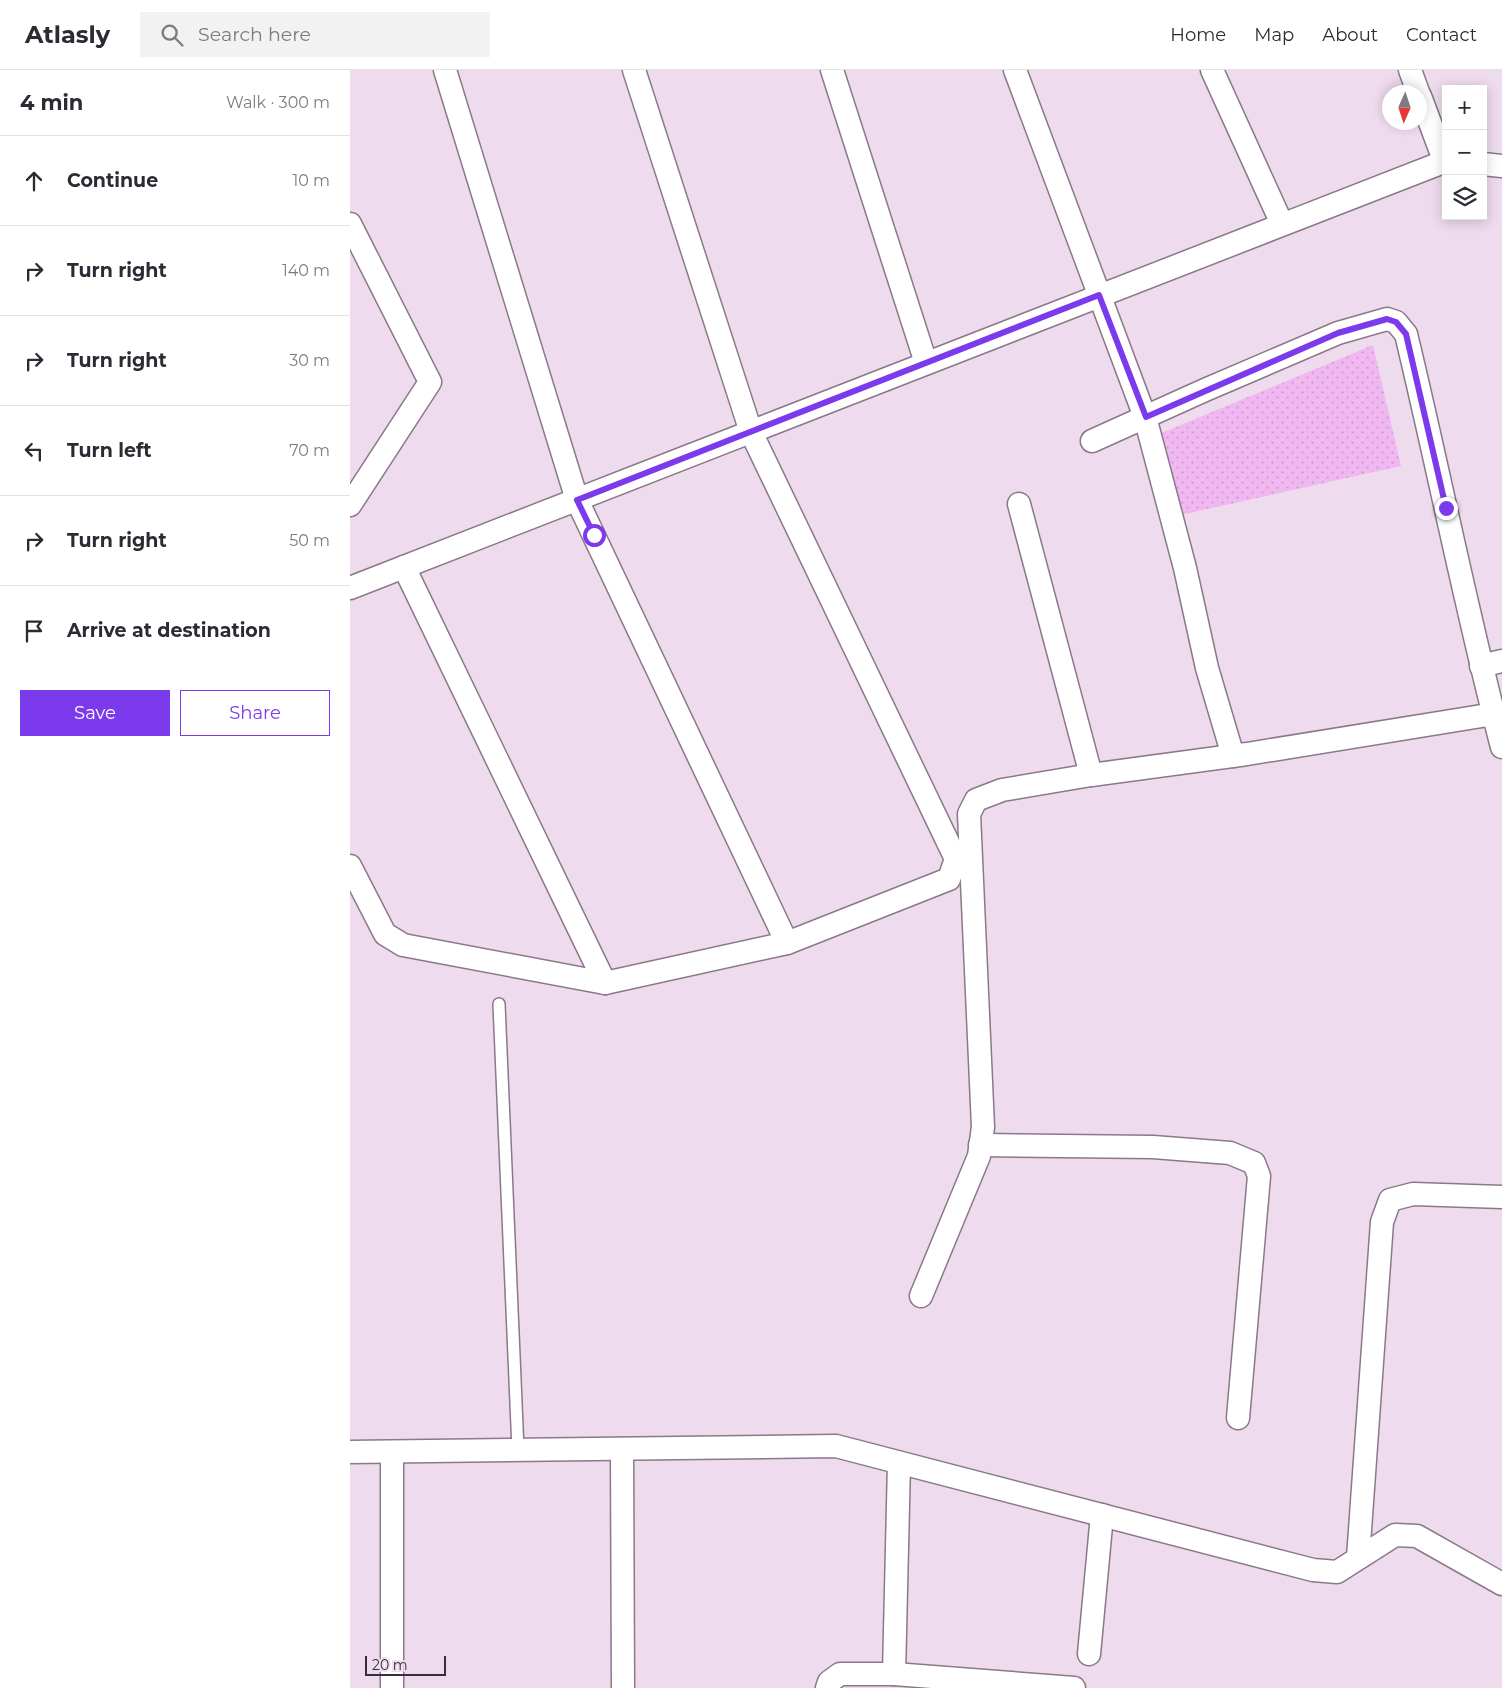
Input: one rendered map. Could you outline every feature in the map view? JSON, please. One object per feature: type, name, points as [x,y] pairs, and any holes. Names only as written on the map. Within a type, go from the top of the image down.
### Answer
[{"type":"street","points":[[444,70],[577,500],[787,943]]},
{"type":"street","points":[[350,866],[385,934],[403,945],[605,983],[787,943],[949,879],[956,859],[751,432],[634,70]]},
{"type":"street","points":[[832,70],[926,363]]},
{"type":"street","points":[[1015,70],[1146,417],[1185,568],[1207,668],[1233,756]]},
{"type":"street","points":[[1212,70],[1282,224]]},
{"type":"street","points":[[1410,70],[1416,85]]},
{"type":"street","points":[[1427,114],[1442,152]]},
{"type":"street","points":[[350,588],[1442,161]]},
{"type":"street","points":[[1487,164],[1502,166]]},
{"type":"street","points":[[350,224],[430,382],[350,505]]},
{"type":"street","points":[[1092,441],[1338,333],[1387,319],[1396,322],[1406,334],[1438,470],[1492,663],[1494,714],[1502,747]]},
{"type":"street","points":[[1019,504],[1092,776]]},
{"type":"street","points":[[404,567],[605,983]]},
{"type":"street","points":[[921,1296],[979,1156],[983,1127],[969,814],[976,800],[1002,790],[1233,756],[1494,714]]},
{"type":"street","points":[[980,1145],[1153,1147],[1230,1153],[1254,1162],[1259,1176],[1238,1418]]},
{"type":"street","points":[[1358,1558],[1382,1222],[1390,1200],[1413,1194],[1502,1197]]},
{"type":"street","points":[[350,1452],[836,1446],[1313,1570],[1337,1572],[1395,1535],[1417,1536],[1502,1584]]},
{"type":"street","points":[[622,1449],[623,1688]]},
{"type":"street","points":[[392,1452],[392,1688]]},
{"type":"street","points":[[894,1674],[899,1463]]},
{"type":"street","points":[[1089,1654],[1102,1515]]},
{"type":"street","points":[[827,1688],[829,1682],[840,1674],[894,1674],[979,1684],[1074,1688]]},
{"type":"lane","points":[[499,1004],[518,1450]]},
{"type":"shaded area","points":[[1373,345],[1401,466],[1176,516],[1157,435]]},
{"type":"route","points":[[594,535],[577,500],[1099,295],[1146,417],[1338,333],[1387,319],[1396,322],[1406,334],[1446,508]]}]
